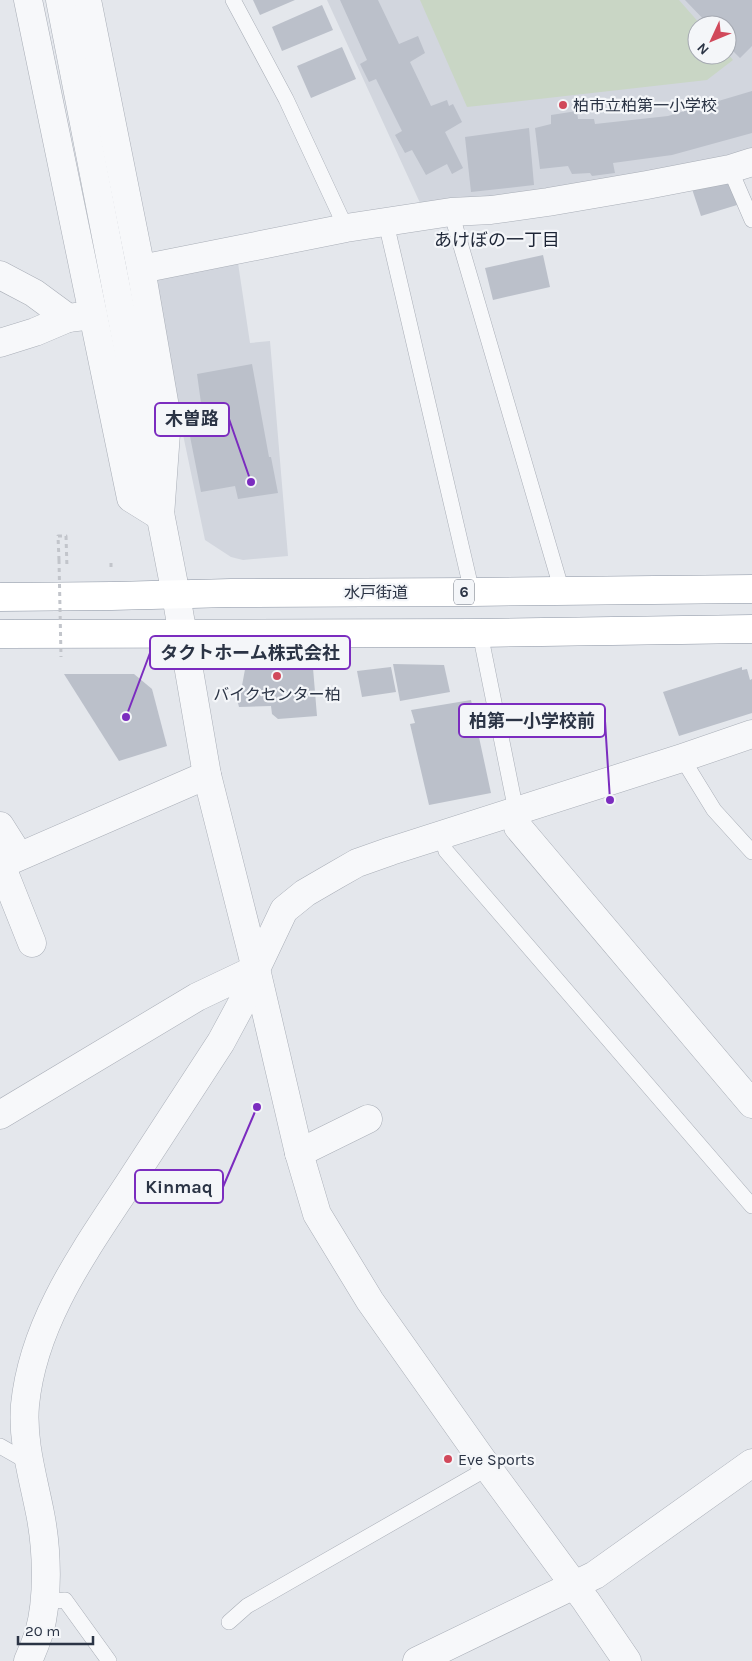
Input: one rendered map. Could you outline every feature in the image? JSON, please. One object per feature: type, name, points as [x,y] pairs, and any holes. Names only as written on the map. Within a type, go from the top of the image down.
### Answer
[{"type":"highway","name":"水戸街道","points":[[0,597],[231,593],[752,589]]},
{"type":"highway","points":[[0,634],[182,635],[752,629]]},
{"type":"street","points":[[28,0],[80,316],[131,498],[160,516]]},
{"type":"street","points":[[60,0],[176,595],[207,775],[256,969],[299,1153],[317,1214],[370,1301],[627,1661]]},
{"type":"street","points":[[87,0],[141,269],[168,419],[160,516]]},
{"type":"street","points":[[141,269],[346,228],[452,212],[491,210],[548,202],[647,185],[741,165]]},
{"type":"street","points":[[0,276],[80,316]]},
{"type":"street","points":[[0,343],[80,316]]},
{"type":"street","points":[[28,1661],[39,1632],[44,1602],[46,1566],[40,1515],[28,1462],[25,1404],[31,1372],[49,1318],[68,1278],[222,1042],[242,1003],[284,910],[305,893],[357,863],[752,734]]},
{"type":"street","points":[[7,862],[207,775]]},
{"type":"street","points":[[516,811],[518,827],[752,1104]]},
{"type":"street","points":[[0,826],[7,862],[32,943]]},
{"type":"street","points":[[0,1115],[197,997],[256,969]]},
{"type":"street","points":[[299,1153],[368,1119]]},
{"type":"street","points":[[417,1661],[595,1575],[752,1463]]},
{"type":"lane","points":[[233,0],[286,99],[346,228]]},
{"type":"lane","points":[[741,165],[752,220]]},
{"type":"lane","points":[[452,212],[562,591]]},
{"type":"lane","points":[[386,223],[472,592]]},
{"type":"lane","points":[[480,633],[516,811]]},
{"type":"lane","points":[[682,758],[714,810],[752,852]]},
{"type":"lane","points":[[441,835],[446,851],[752,1206]]},
{"type":"lane","points":[[0,1446],[28,1462]]},
{"type":"lane","points":[[229,1622],[247,1606],[488,1468]]},
{"type":"lane","points":[[44,1602],[65,1600],[109,1661]]},
{"type":"path","points":[[61,657],[58,536],[66,536],[67,568]]},
{"type":"shaded area","name":"柏市立柏第一小学校","points":[[327,0],[752,0],[752,155],[642,179],[421,205]]},
{"type":"shaded area","points":[[238,263],[250,343],[270,341],[288,556],[243,560],[231,557],[205,540],[151,281]]},
{"type":"green space","points":[[420,0],[679,0],[692,15],[687,15],[687,65],[726,65],[707,80],[467,107]]},
{"type":"building","points":[[253,0],[295,0],[260,15]]},
{"type":"building","points":[[340,0],[378,0],[399,44],[418,36],[425,53],[410,62],[431,106],[447,100],[449,106],[453,104],[462,122],[445,132],[463,168],[452,174],[447,164],[426,175],[412,150],[405,153],[395,135],[402,131],[376,79],[369,82],[360,64],[367,60]]},
{"type":"building","points":[[685,0],[752,0],[752,46],[740,58],[737,55],[737,15],[699,15]]},
{"type":"building","points":[[322,5],[333,30],[282,51],[272,27]]},
{"type":"building","points":[[342,47],[356,79],[311,98],[297,66]]},
{"type":"building","points":[[752,91],[752,133],[672,155],[613,163],[615,173],[592,176],[590,173],[572,174],[568,166],[540,169],[535,128],[551,124],[551,115],[577,111],[578,119],[594,119],[595,124],[668,116]]},
{"type":"building","points":[[529,128],[534,185],[471,192],[465,137]]},
{"type":"building","points":[[728,177],[737,205],[701,216],[692,189]]},
{"type":"building","points":[[543,255],[550,287],[493,300],[485,268]]},
{"type":"building","points":[[252,364],[269,457],[271,457],[278,493],[238,499],[235,486],[201,492],[184,406],[201,403],[197,374]]},
{"type":"building","points":[[309,663],[313,668],[317,716],[278,719],[272,714],[271,706],[239,707],[237,699],[241,691],[246,664]]},
{"type":"building","points":[[393,664],[444,665],[450,692],[400,701]]},
{"type":"building","points":[[391,667],[396,692],[362,697],[357,671]]},
{"type":"building","points":[[742,667],[742,670],[747,669],[750,680],[752,679],[752,713],[679,736],[663,692]]},
{"type":"building","points":[[64,674],[134,674],[152,689],[167,746],[119,761]]},
{"type":"building","points":[[471,700],[491,793],[429,805],[410,724],[415,723],[411,710]]},
{"type":"place","name":"柏市立柏第一小学校","points":[[563,105]]},
{"type":"place","name":"木曽路","points":[[251,482]]},
{"type":"place","name":"バイクセンター柏","points":[[277,676]]},
{"type":"place","name":"タクトホーム株式会社","points":[[126,717]]},
{"type":"place","name":"柏第一小学校前","points":[[610,800]]},
{"type":"place","name":"Kinmaq","points":[[257,1107]]},
{"type":"place","name":"Eve Sports","points":[[448,1459]]},
{"type":"district","name":"あけぼの一丁目","points":[[497,240]]}]
